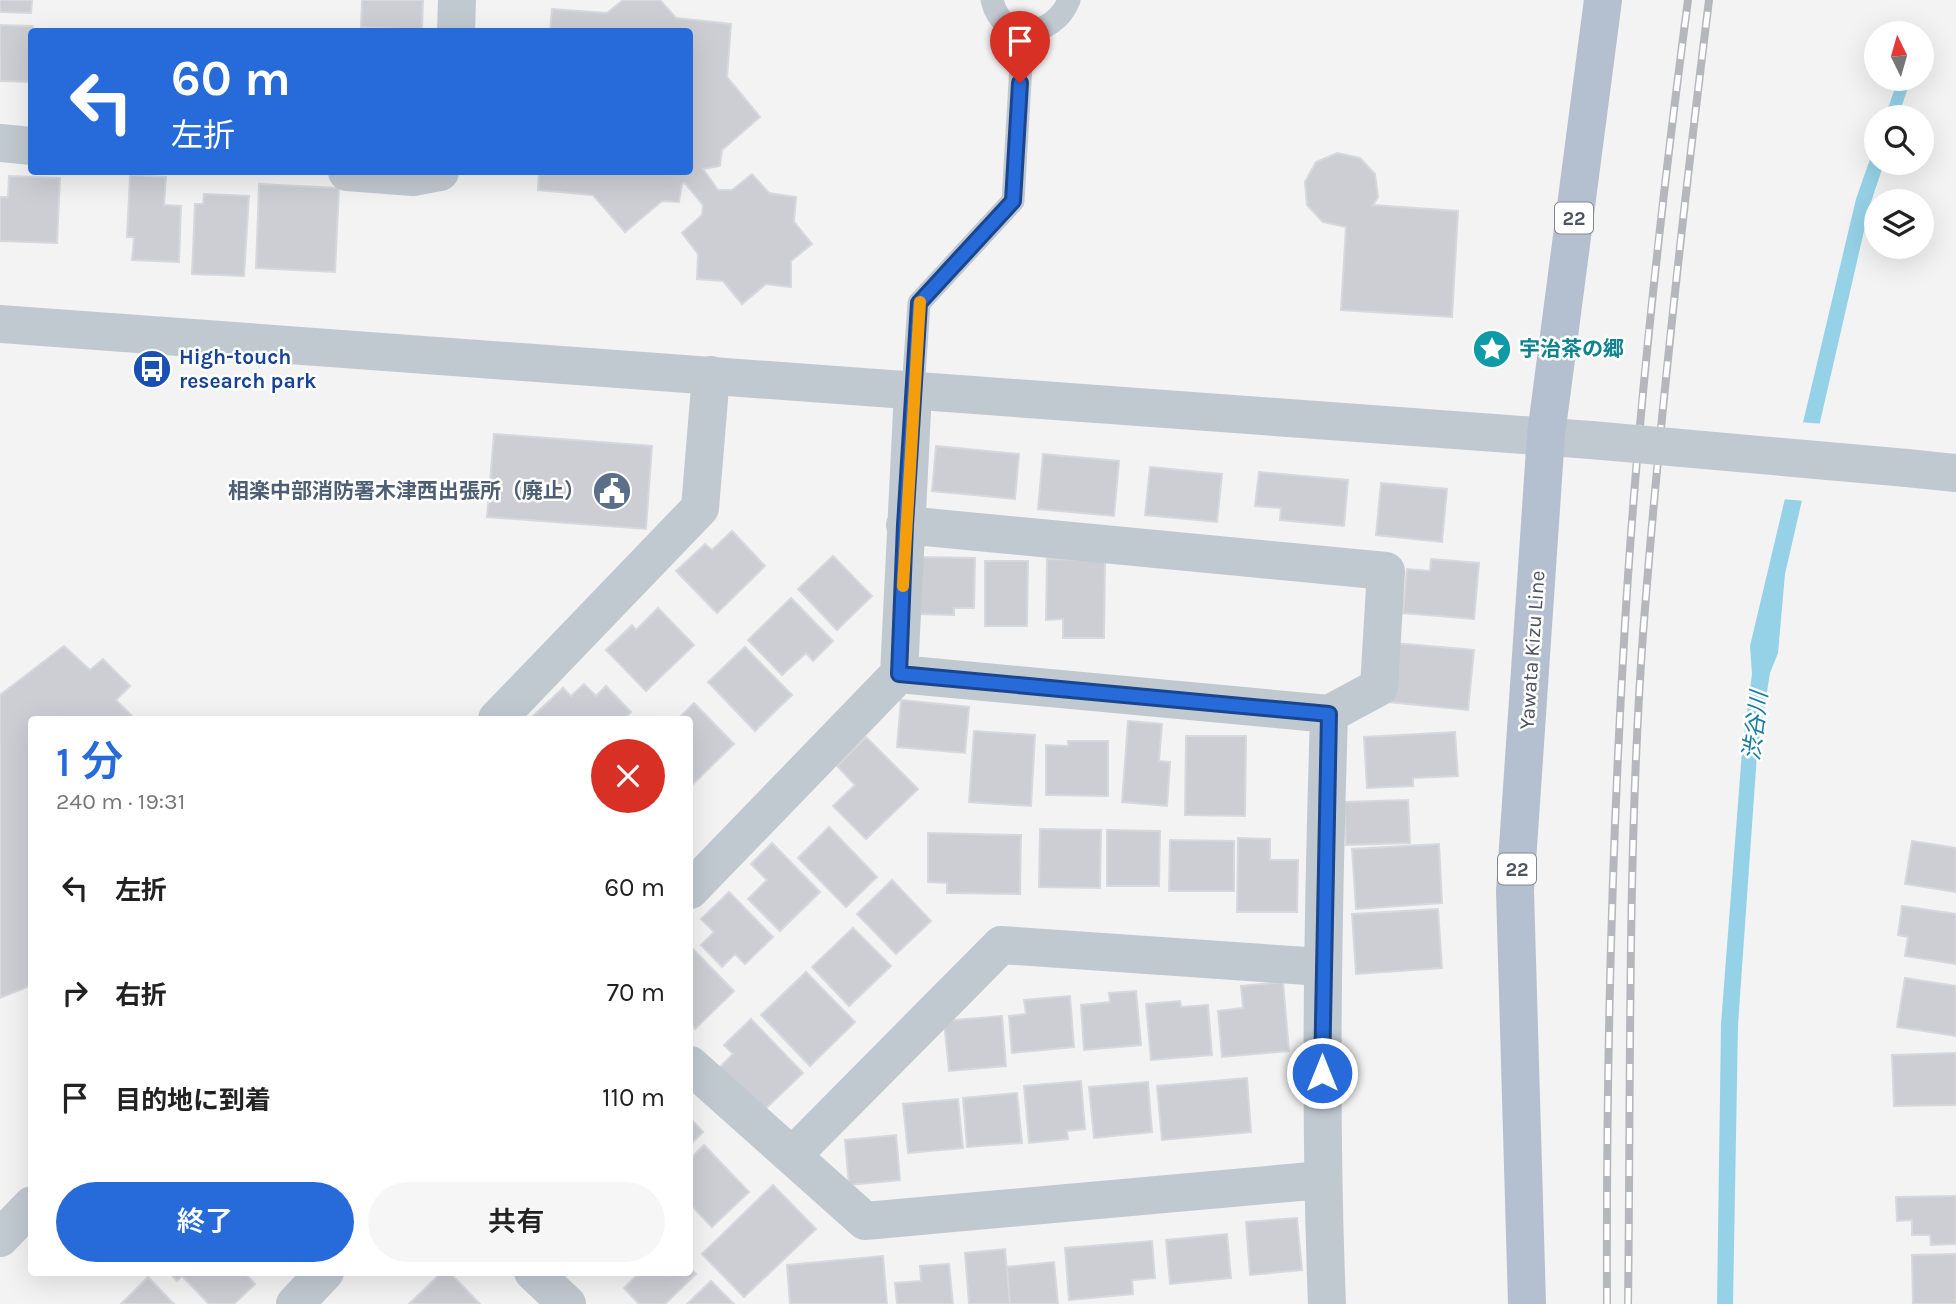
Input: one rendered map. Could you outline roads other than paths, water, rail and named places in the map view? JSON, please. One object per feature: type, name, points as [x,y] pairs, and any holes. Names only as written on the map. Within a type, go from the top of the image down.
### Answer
[{"type":"main road","name":"Yawata Kizu Line","points":[[1527,1304],[1515,891],[1546,435],[1603,0]]},
{"type":"street","points":[[456,28],[457,0]]},
{"type":"street","points":[[0,143],[28,146]]},
{"type":"street","points":[[387,175],[424,175]]},
{"type":"street","points":[[0,324],[1546,435],[1956,473]]},
{"type":"street","points":[[501,716],[700,508],[711,375]]},
{"type":"street","points":[[693,887],[899,674],[913,391]]},
{"type":"street","points":[[899,674],[1329,714],[1379,687],[1387,571],[905,525]]},
{"type":"street","points":[[1327,1304],[1322,1180],[1321,967],[1329,714]]},
{"type":"street","points":[[792,1156],[1000,945],[1321,967]]},
{"type":"street","points":[[693,1068],[865,1220],[1322,1180]]},
{"type":"street","points":[[0,1238],[28,1209]]},
{"type":"street","points":[[295,1304],[321,1276]]},
{"type":"street","points":[[537,1276],[567,1304]]},
{"type":"lane","points":[[992,0],[999,17],[1010,26],[1023,31],[1039,30],[1053,24],[1064,13],[1069,0]]},
{"type":"lane","points":[[913,391],[919,303],[1013,201],[1023,31]]},
{"type":"water","points":[[1894,91],[1907,91],[1902,105],[1889,105]]},
{"type":"water","name":"渋谷川","points":[[1864,175],[1880,175],[1875,189],[1864,189],[1864,231],[1785,574],[1778,653],[1770,673],[1757,754],[1738,1025],[1733,1304],[1717,1304],[1721,1024],[1742,751],[1752,674],[1750,646],[1856,199]]},
{"type":"railway","points":[[1607,1304],[1610,973],[1624,641],[1650,320],[1688,0]]},
{"type":"railway","points":[[1628,1304],[1632,885],[1643,634],[1672,317],[1709,0]]},
{"type":"place","name":"宇治茶の郷","points":[[1492,349]]},
{"type":"place","name":"High-touch research park","points":[[152,369]]},
{"type":"place","name":"相楽中部消防署木津西出張所（廃止）","points":[[612,491]]}]
